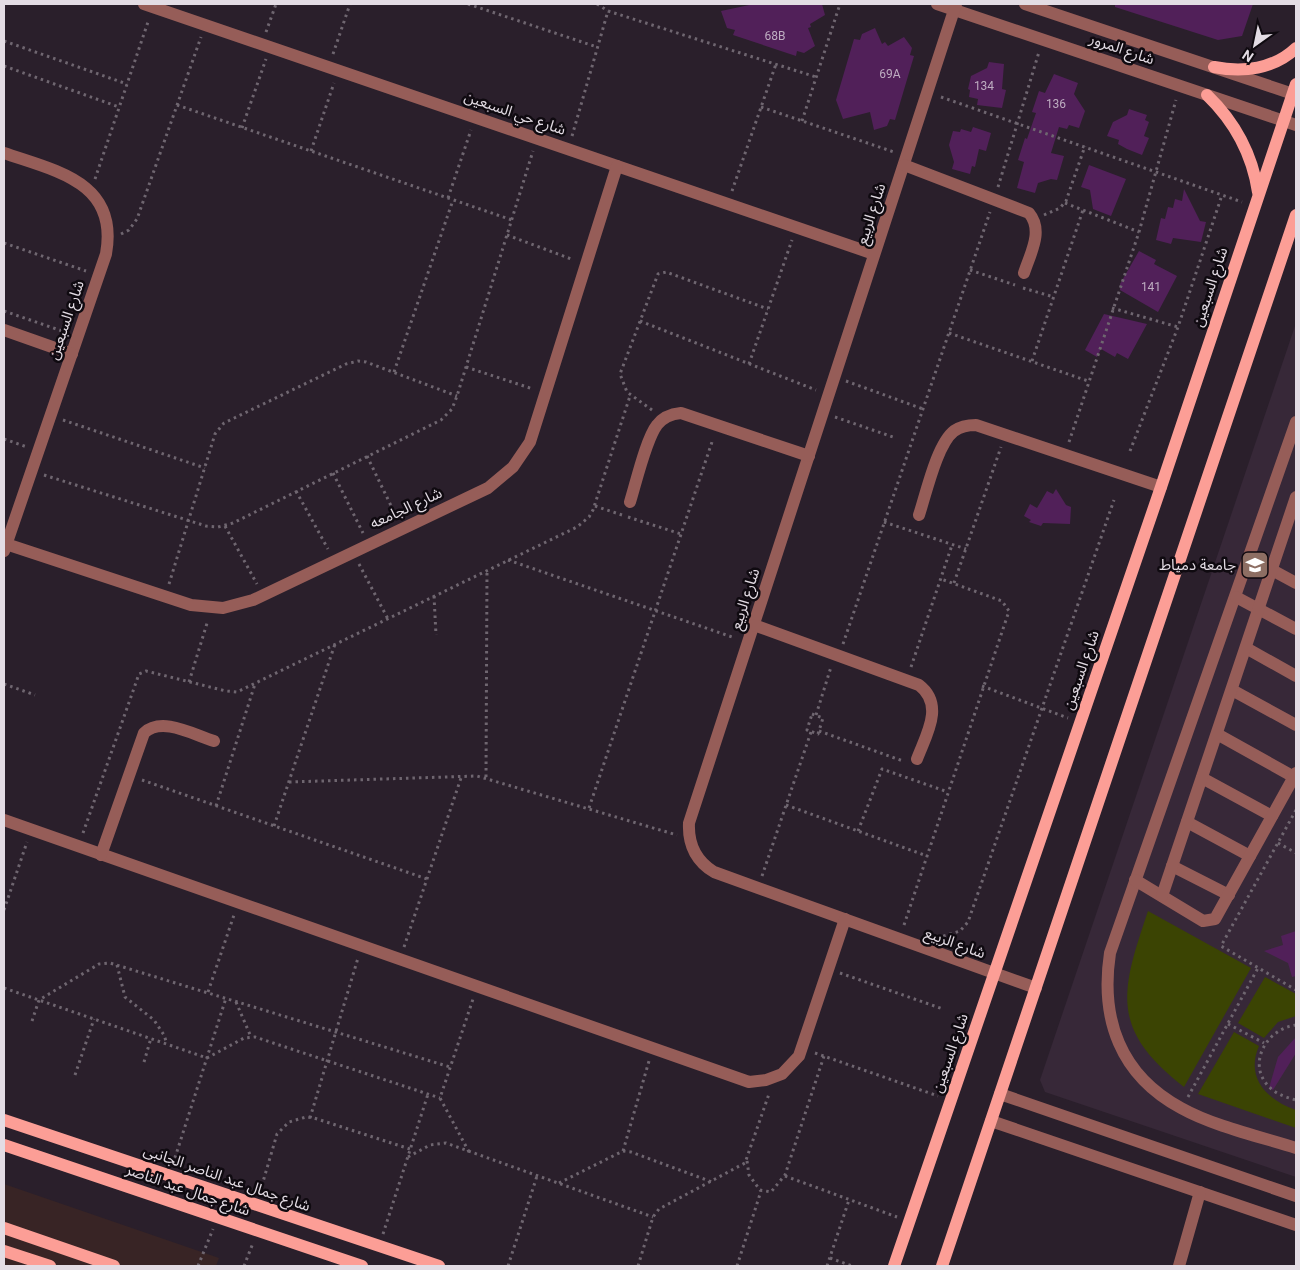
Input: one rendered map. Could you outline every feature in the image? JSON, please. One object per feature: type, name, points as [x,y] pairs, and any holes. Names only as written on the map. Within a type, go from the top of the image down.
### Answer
[{"type":"main road","points":[[1214,67],[1228,70],[1255,69],[1281,59],[1296,48]]},
{"type":"main road","name":"شارع السبعين","points":[[894,1266],[1162,486],[1258,194],[1295,91]]},
{"type":"main road","points":[[1207,95],[1227,115],[1242,140],[1253,166],[1258,194]]},
{"type":"main road","points":[[942,1266],[1296,215]]},
{"type":"main road","name":"شارع جمال عبد الناصر الجانبى","points":[[4,1120],[439,1266]]},
{"type":"main road","name":"شارع جمال عبد الناصر","points":[[4,1145],[362,1266]]},
{"type":"main road","points":[[4,1228],[114,1266]]},
{"type":"main road","points":[[4,1250],[50,1266]]},
{"type":"street","name":"شارع المرور","points":[[937,4],[955,7],[1042,39],[1296,125]]},
{"type":"street","name":"شارع المرور","points":[[1025,4],[1214,67],[1295,91]]},
{"type":"street","name":"شارع حي السبعين","points":[[149,5],[874,254]]},
{"type":"street","name":"شارع الربيع","points":[[955,7],[689,823],[690,838],[695,854],[707,868],[1036,988]]},
{"type":"street","name":"شارع السبعين","points":[[4,153],[66,174],[90,191],[102,208],[108,236],[106,254],[5,548]]},
{"type":"street","points":[[905,160],[1023,210],[1033,219],[1036,237],[1024,274]]},
{"type":"street","name":"شارع الجامعه","points":[[5,548],[192,605],[212,608],[243,604],[488,488],[507,472],[530,442],[617,166]]},
{"type":"street","points":[[4,330],[72,354]]},
{"type":"street","points":[[630,502],[653,431],[664,418],[681,413],[809,456]]},
{"type":"street","points":[[1296,422],[1110,953],[1106,978],[1107,1004],[1113,1029],[1123,1052],[1138,1074],[1156,1092],[1181,1108],[1296,1148]]},
{"type":"street","points":[[919,515],[942,449],[949,436],[962,427],[976,425],[1162,486]]},
{"type":"street","points":[[1162,896],[1272,570],[1291,534],[1296,497]]},
{"type":"street","points":[[1272,570],[1296,583]]},
{"type":"street","points":[[1236,597],[1296,629]]},
{"type":"street","points":[[754,625],[924,689],[929,695],[933,708],[911,760]]},
{"type":"street","points":[[1246,648],[1296,676]]},
{"type":"street","points":[[1232,690],[1296,725]]},
{"type":"street","points":[[101,855],[141,739],[149,729],[155,726],[168,726],[214,741]]},
{"type":"street","points":[[1135,880],[1207,922],[1217,916],[1229,895],[1295,775],[1217,734]]},
{"type":"street","points":[[1202,778],[1272,816]]},
{"type":"street","points":[[4,820],[749,1082],[774,1078],[788,1069],[802,1048],[845,919]]},
{"type":"street","points":[[1187,822],[1250,856]]},
{"type":"street","points":[[1172,866],[1229,895]]},
{"type":"street","points":[[1000,1094],[1296,1196]]},
{"type":"street","points":[[991,1121],[1296,1225]]},
{"type":"street","points":[[1179,1266],[1200,1192]]},
{"type":"path","points":[[242,128],[276,4]]},
{"type":"path","points":[[311,152],[350,4]]},
{"type":"path","points":[[468,4],[597,47]]},
{"type":"path","points":[[597,4],[608,11],[816,77]]},
{"type":"path","points":[[802,120],[840,4]]},
{"type":"path","points":[[90,191],[127,84],[149,5]]},
{"type":"path","points":[[569,149],[608,11]]},
{"type":"path","points":[[108,236],[122,234],[134,225],[137,219],[205,24]]},
{"type":"path","points":[[816,715],[994,199],[1042,39]]},
{"type":"path","points":[[4,41],[127,84]]},
{"type":"path","points":[[728,204],[776,64]]},
{"type":"path","points":[[4,66],[119,107]]},
{"type":"path","points":[[1066,454],[1088,381],[1138,232],[1180,86]]},
{"type":"path","points":[[927,93],[1155,170],[1254,206]]},
{"type":"path","points":[[177,106],[512,220]]},
{"type":"path","points":[[761,107],[802,120],[905,160]]},
{"type":"path","points":[[448,198],[476,117]]},
{"type":"path","points":[[31,471],[212,527],[225,526],[441,420],[452,409],[457,396],[537,138]]},
{"type":"path","points":[[1033,219],[1056,211],[1064,203],[1085,146]]},
{"type":"path","points":[[1130,451],[1178,327],[1222,195]]},
{"type":"path","points":[[394,372],[453,200]]},
{"type":"path","points":[[1064,203],[1138,232]]},
{"type":"path","points":[[1032,362],[1083,210]]},
{"type":"path","points":[[749,364],[797,228]]},
{"type":"path","points":[[507,236],[586,264]]},
{"type":"path","points":[[4,243],[98,276]]},
{"type":"path","points":[[970,270],[1054,297]]},
{"type":"path","points":[[664,418],[630,396],[624,389],[620,374],[656,277],[663,272],[768,309]]},
{"type":"path","points":[[1112,308],[1178,327]]},
{"type":"path","points":[[4,311],[77,337]]},
{"type":"path","points":[[640,321],[828,395]]},
{"type":"path","points":[[949,332],[1088,381]]},
{"type":"path","points":[[165,596],[215,434],[230,419],[352,362],[366,362],[457,396]]},
{"type":"path","points":[[466,367],[546,394]]},
{"type":"path","points":[[834,377],[923,409]]},
{"type":"path","points":[[78,847],[136,678],[146,671],[232,692],[255,684],[577,527],[589,518],[595,506],[630,396]]},
{"type":"path","points":[[823,413],[893,437]]},
{"type":"path","points":[[50,416],[205,468]]},
{"type":"path","points":[[589,808],[718,425]]},
{"type":"path","points":[[954,584],[1005,435]]},
{"type":"path","points":[[4,440],[38,451]]},
{"type":"path","points":[[368,456],[402,528]]},
{"type":"path","points":[[333,473],[369,544]]},
{"type":"path","points":[[296,491],[334,561]]},
{"type":"path","points":[[913,944],[954,933],[968,922],[1114,500]]},
{"type":"path","points":[[595,506],[681,534]]},
{"type":"path","points":[[884,522],[966,549]]},
{"type":"path","points":[[225,526],[262,595]]},
{"type":"path","points":[[907,681],[952,545]]},
{"type":"path","points":[[353,552],[388,619]]},
{"type":"path","points":[[508,560],[748,643]]},
{"type":"path","points":[[486,777],[487,570]]},
{"type":"path","points":[[900,939],[982,686],[1008,615],[1008,606],[1002,600],[941,579]]},
{"type":"path","points":[[434,596],[436,635]]},
{"type":"path","points":[[189,682],[212,608]]},
{"type":"path","points":[[274,826],[335,644]]},
{"type":"path","points":[[4,684],[34,695]]},
{"type":"path","points":[[216,806],[255,684]]},
{"type":"path","points":[[982,686],[1080,723]]},
{"type":"path","points":[[812,714],[816,715],[823,718],[818,734],[807,730],[812,714]]},
{"type":"path","points":[[819,731],[911,760]]},
{"type":"path","points":[[758,888],[811,732]]},
{"type":"path","points":[[858,831],[882,769],[948,792]]},
{"type":"path","points":[[128,776],[427,879]]},
{"type":"path","points":[[400,960],[462,776]]},
{"type":"path","points":[[289,782],[462,776],[486,777],[690,838]]},
{"type":"path","points":[[786,805],[927,856]]},
{"type":"path","points":[[1296,810],[1221,946],[1296,990]]},
{"type":"path","points":[[4,910],[31,830]]},
{"type":"path","points":[[1278,843],[1296,853]]},
{"type":"path","points":[[208,992],[238,903]]},
{"type":"path","points":[[310,1118],[361,946]]},
{"type":"path","points":[[32,1021],[39,1000],[99,964],[117,964],[450,1067]]},
{"type":"path","points":[[117,964],[125,997],[154,1020],[164,1035],[167,1044]]},
{"type":"path","points":[[1181,1108],[1258,968]]},
{"type":"path","points":[[829,969],[943,1009]]},
{"type":"path","points":[[440,1098],[477,986]]},
{"type":"path","points":[[4,988],[207,1058],[251,1037],[440,1098],[469,1152]]},
{"type":"path","points":[[169,1176],[226,998]]},
{"type":"path","points":[[236,1001],[251,1037]]},
{"type":"path","points":[[76,1074],[94,1019]]},
{"type":"path","points":[[1228,1024],[1264,1043]]},
{"type":"path","points":[[1296,1025],[1275,1032],[1264,1043],[1259,1060],[1263,1078],[1273,1090],[1296,1100]]},
{"type":"path","points":[[144,1062],[151,1038]]},
{"type":"path","points":[[623,1151],[652,1048]]},
{"type":"path","points":[[802,1048],[951,1101]]},
{"type":"path","points":[[747,1160],[749,1175],[761,1191],[772,1192],[784,1176],[824,1056]]},
{"type":"path","points":[[638,1266],[653,1217],[664,1206],[742,1166],[747,1160],[774,1078]]},
{"type":"path","points":[[379,1246],[428,1094]]},
{"type":"path","points":[[256,1205],[277,1134],[289,1122],[310,1118],[410,1149]]},
{"type":"path","points":[[408,1157],[430,1144],[438,1143],[469,1152],[653,1217]]},
{"type":"path","points":[[559,1183],[623,1151],[631,1152],[712,1182]]},
{"type":"path","points":[[508,1266],[537,1176]]},
{"type":"path","points":[[784,1176],[909,1221]]},
{"type":"path","points":[[738,1266],[761,1191]]},
{"type":"path","points":[[827,1266],[849,1200]]},
{"type":"path","points":[[198,1266],[218,1217]]},
{"type":"path","points":[[244,1266],[258,1231]]},
{"type":"path","points":[[830,1258],[852,1266]]},
{"type":"shaded area","name":"جامعة دمياط","points":[[1296,323],[1296,1177],[1045,1092],[1040,1080]]},
{"type":"shaded area","points":[[4,1184],[219,1258],[216,1266],[4,1266]]},
{"type":"green space","points":[[1148,911],[1251,968],[1184,1087],[1160,1066],[1143,1046],[1133,1027],[1128,1007],[1128,987],[1132,964]]},
{"type":"green space","points":[[1265,977],[1296,994],[1296,1016],[1278,1022],[1264,1038],[1238,1023]]},
{"type":"green space","points":[[1234,1032],[1259,1046],[1255,1058],[1257,1078],[1268,1094],[1296,1110],[1296,1128],[1198,1094]]},
{"type":"building","points":[[754,4],[822,4],[825,15],[810,24],[811,27],[808,28],[815,46],[804,53],[797,51],[796,56],[733,35],[735,30],[727,28],[721,11]]},
{"type":"building","points":[[1115,4],[1253,4],[1242,36],[1218,40],[1115,7]]},
{"type":"building","points":[[875,28],[882,44],[885,42],[888,46],[904,37],[912,48],[910,55],[914,56],[895,120],[890,119],[887,126],[874,130],[870,112],[843,119],[836,100],[854,39],[860,40],[862,34]]},
{"type":"building","points":[[989,62],[1004,64],[1002,89],[1006,90],[1002,108],[977,105],[978,99],[969,97],[970,90],[968,89],[971,76],[987,68]]},
{"type":"building","points":[[1054,74],[1078,83],[1074,94],[1085,111],[1079,128],[1069,125],[1067,129],[1059,127],[1051,153],[1064,156],[1057,180],[1051,179],[1038,183],[1035,193],[1017,188],[1024,162],[1018,160],[1036,113],[1032,112],[1039,91],[1045,93]]},
{"type":"building","points":[[1129,109],[1147,115],[1145,120],[1149,122],[1144,136],[1149,138],[1142,155],[1118,144],[1119,140],[1107,136],[1113,122],[1127,115]]},
{"type":"building","points":[[973,127],[991,133],[986,151],[979,149],[975,167],[972,166],[970,174],[952,169],[954,162],[949,145],[953,131],[960,132],[961,129],[971,132]]},
{"type":"building","points":[[1089,165],[1126,179],[1111,216],[1093,209],[1090,190],[1081,187]]},
{"type":"building","points":[[1184,189],[1200,221],[1206,222],[1201,242],[1173,238],[1171,244],[1156,240],[1161,218],[1165,219],[1168,207],[1173,208],[1175,199],[1182,201]]},
{"type":"building","points":[[1139,251],[1156,260],[1154,264],[1177,276],[1158,312],[1120,290],[1120,284]]},
{"type":"building","points":[[1104,314],[1147,324],[1128,359],[1117,353],[1115,357],[1101,349],[1097,357],[1085,350]]},
{"type":"building","points":[[1056,489],[1066,505],[1071,507],[1070,524],[1043,523],[1041,526],[1029,522],[1031,520],[1024,516],[1030,504],[1037,508],[1047,491],[1053,494]]},
{"type":"building","points":[[1296,931],[1296,976],[1292,977],[1288,963],[1264,951],[1283,945],[1281,936]]},
{"type":"building","points":[[1296,1037],[1296,1053],[1273,1090],[1269,1088],[1278,1057]]},
{"type":"place","name":"جامعة دمياط","points":[[1255,565]]}]
